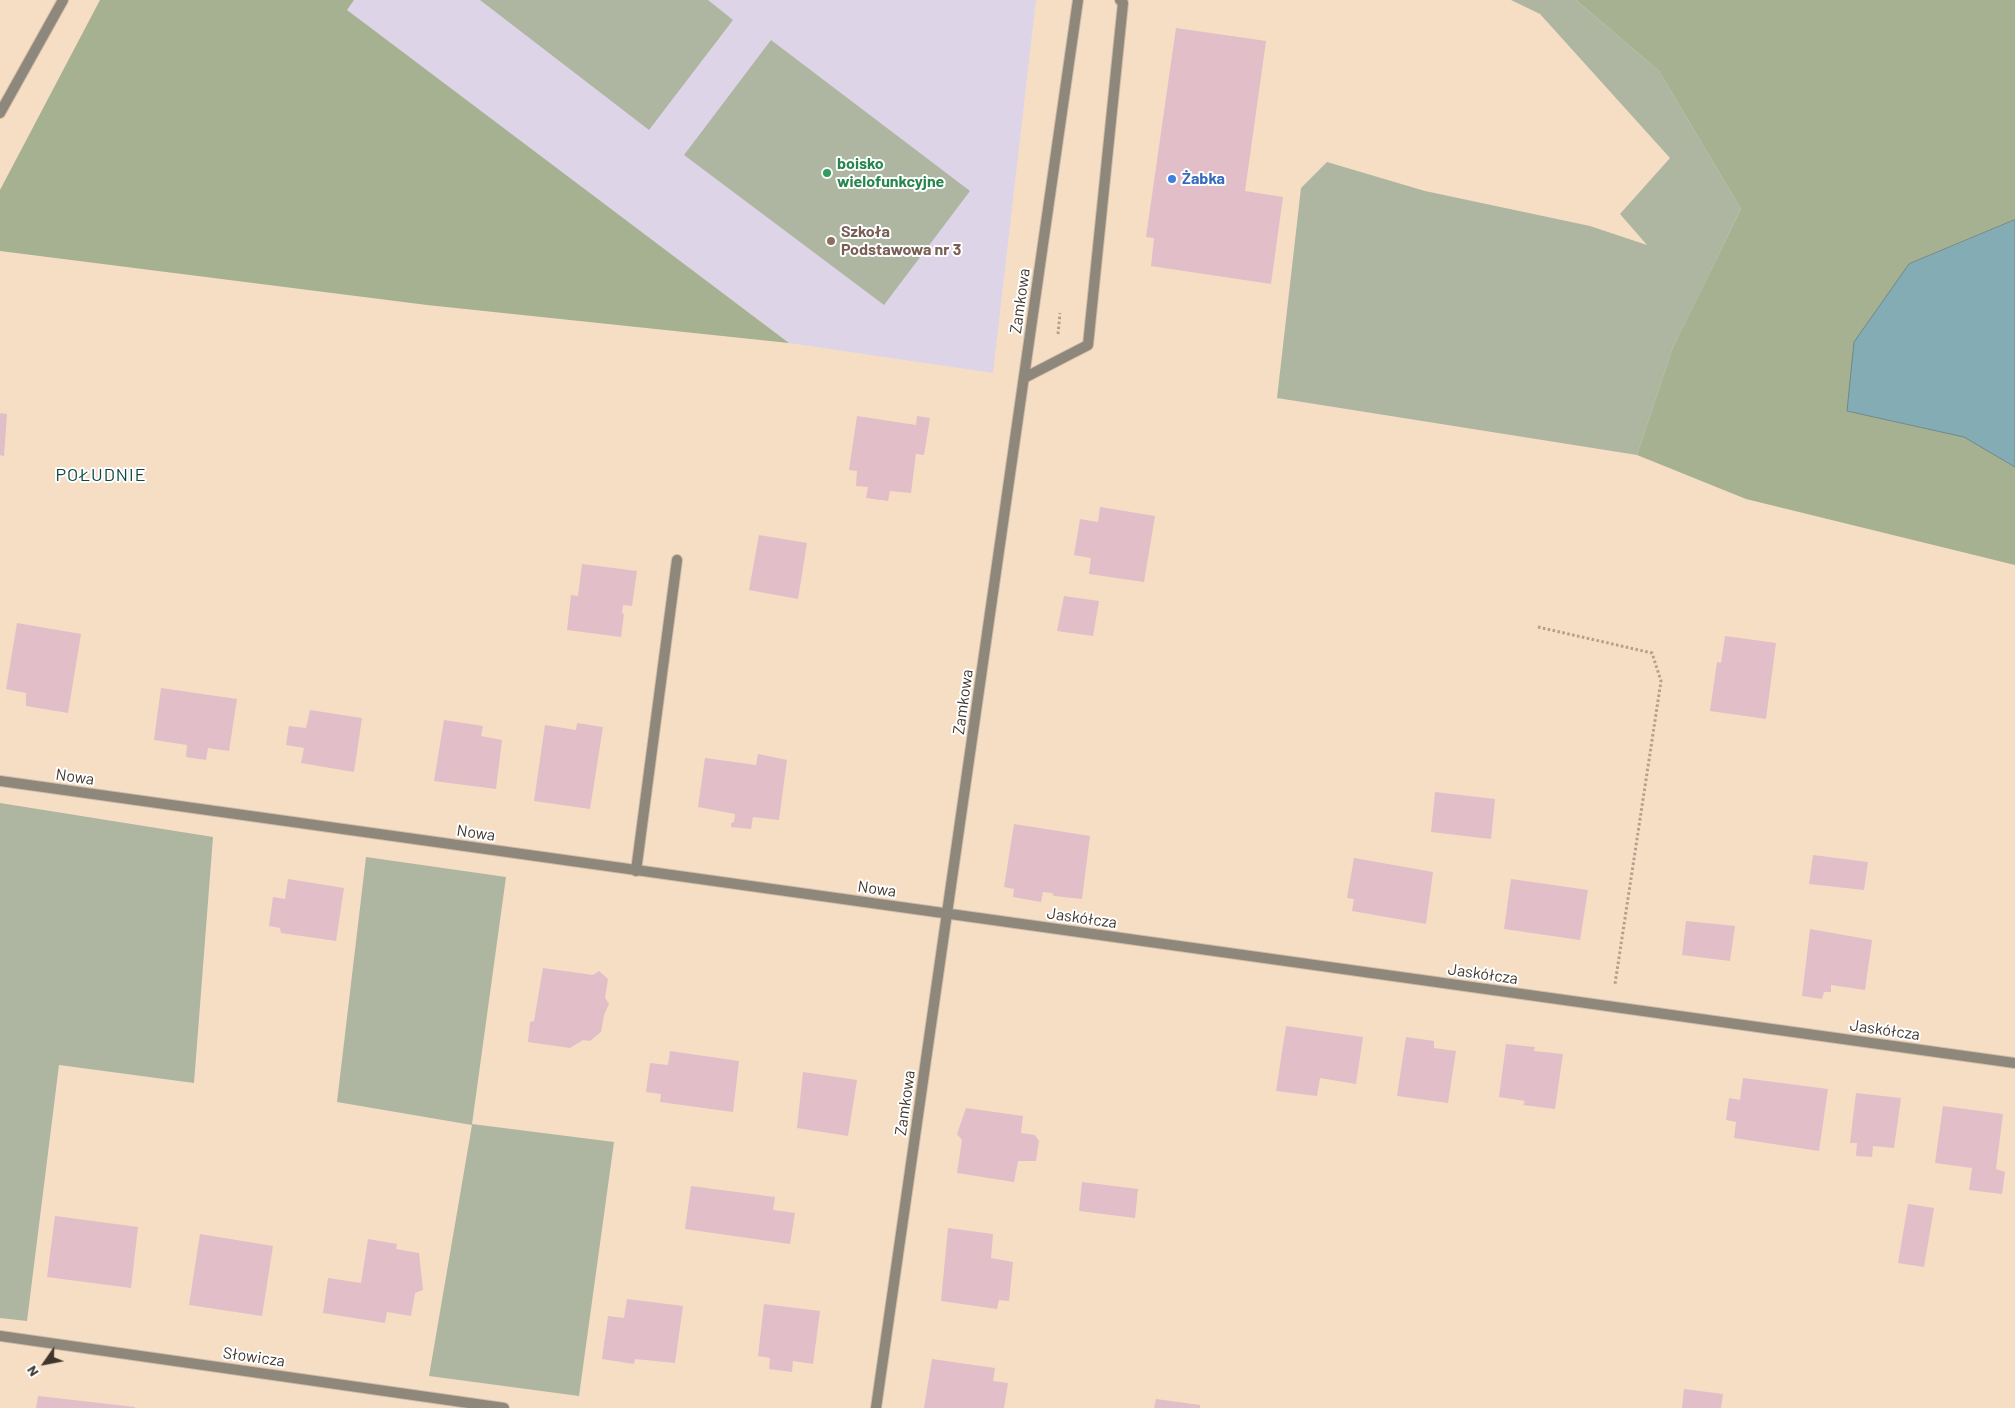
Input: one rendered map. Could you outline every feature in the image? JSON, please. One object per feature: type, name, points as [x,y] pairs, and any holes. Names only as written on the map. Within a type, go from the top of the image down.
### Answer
[{"type":"street","points":[[0,113],[63,0]]},
{"type":"street","name":"Zamkowa","points":[[876,1408],[1078,0]]},
{"type":"street","points":[[1024,378],[1088,345],[1123,3],[1120,0]]},
{"type":"street","points":[[636,871],[677,560]]},
{"type":"street","name":"Nowa","points":[[0,781],[948,914]]},
{"type":"street","name":"Jaskółcza","points":[[948,914],[2015,1063]]},
{"type":"street","name":"Słowicza","points":[[0,1336],[504,1408]]},
{"type":"path","points":[[1538,628],[1652,653],[1661,681],[1612,1007]]},
{"type":"shaded area","name":"Szkoła Podstawowa nr 3","points":[[354,0],[1036,0],[993,373],[789,343],[346,10]]},
{"type":"green space","points":[[100,0],[354,0],[347,10],[789,343],[427,305],[0,251],[0,190]]},
{"type":"green space","points":[[480,0],[708,0],[733,20],[649,130]]},
{"type":"green space","points":[[1511,0],[1576,0],[1659,71],[1741,209],[1673,347],[1637,455],[1277,398],[1301,188],[1327,162],[1425,191],[1590,226],[1647,245],[1620,214],[1670,158],[1540,14]]},
{"type":"green space","points":[[1576,0],[2015,0],[2015,220],[1909,264],[1847,411],[1965,437],[2015,467],[2015,565],[1746,499],[1637,455],[1673,347],[1741,209],[1659,71]]},
{"type":"green space","name":"boisko wielofunkcyjne","points":[[771,40],[970,191],[884,305],[684,155]]},
{"type":"green space","points":[[0,803],[213,837],[194,1083],[59,1065],[27,1321],[0,1318]]},
{"type":"green space","points":[[366,857],[506,877],[472,1124],[614,1142],[579,1396],[429,1376],[472,1125],[337,1102]]},
{"type":"water","points":[[2015,220],[2015,467],[1964,437],[1847,411],[1854,342],[1909,264]]},
{"type":"building","points":[[1176,28],[1266,41],[1245,191],[1283,197],[1271,284],[1151,266],[1154,238],[1146,237]]},
{"type":"building","points":[[0,413],[7,414],[4,456],[0,455]]},
{"type":"building","points":[[857,416],[916,425],[917,416],[930,418],[924,455],[916,454],[911,493],[890,491],[888,501],[866,498],[868,487],[856,486],[857,471],[849,470]]},
{"type":"building","points":[[1100,507],[1155,516],[1144,582],[1089,574],[1091,558],[1074,555],[1080,519],[1098,522]]},
{"type":"building","points":[[759,535],[807,543],[798,599],[749,590]]},
{"type":"building","points":[[582,564],[637,571],[632,606],[623,605],[622,613],[624,614],[621,637],[567,630],[571,595],[578,596]]},
{"type":"building","points":[[1064,596],[1099,601],[1093,636],[1057,631]]},
{"type":"building","points":[[17,623],[81,634],[68,713],[26,706],[26,693],[6,689]]},
{"type":"building","points":[[1725,636],[1776,643],[1766,719],[1710,711],[1717,662],[1721,663]]},
{"type":"building","points":[[161,688],[237,699],[229,751],[208,748],[206,760],[186,757],[187,745],[154,740]]},
{"type":"building","points":[[310,710],[362,718],[354,772],[301,763],[304,748],[286,745],[289,726],[306,728]]},
{"type":"building","points":[[444,720],[483,726],[481,736],[502,740],[496,789],[434,781]]},
{"type":"building","points":[[577,723],[603,727],[590,809],[534,801],[545,725],[576,730]]},
{"type":"building","points":[[758,754],[787,760],[779,820],[753,817],[751,829],[731,827],[735,814],[698,807],[705,758],[756,765]]},
{"type":"building","points":[[1435,792],[1495,799],[1491,839],[1431,832]]},
{"type":"building","points":[[1014,824],[1090,836],[1082,899],[1054,896],[1052,893],[1043,892],[1041,902],[1013,897],[1014,889],[1004,887]]},
{"type":"building","points":[[1813,855],[1868,862],[1864,890],[1809,884]]},
{"type":"building","points":[[1354,858],[1433,872],[1426,924],[1352,911],[1354,899],[1347,898]]},
{"type":"building","points":[[288,879],[344,888],[336,941],[281,933],[280,928],[269,926],[273,897],[285,899]]},
{"type":"building","points":[[1511,879],[1588,890],[1580,940],[1504,929]]},
{"type":"building","points":[[1686,921],[1735,926],[1730,961],[1682,955]]},
{"type":"building","points":[[1810,929],[1872,940],[1865,990],[1831,985],[1831,992],[1824,992],[1822,999],[1802,996]]},
{"type":"building","points":[[543,968],[593,975],[599,971],[608,979],[605,998],[609,1004],[604,1015],[601,1032],[590,1041],[583,1040],[570,1048],[528,1042],[530,1022],[534,1021]]},
{"type":"building","points":[[1286,1026],[1363,1037],[1356,1084],[1320,1078],[1317,1096],[1276,1091]]},
{"type":"building","points":[[1406,1037],[1434,1041],[1434,1048],[1456,1051],[1448,1103],[1397,1096]]},
{"type":"building","points":[[1506,1044],[1535,1047],[1534,1051],[1563,1054],[1555,1109],[1523,1105],[1525,1101],[1499,1097]]},
{"type":"building","points":[[670,1051],[739,1061],[733,1112],[660,1102],[661,1094],[646,1092],[650,1063],[668,1065]]},
{"type":"building","points":[[803,1072],[857,1080],[848,1136],[797,1128]]},
{"type":"building","points":[[1743,1078],[1828,1089],[1819,1151],[1734,1138],[1736,1122],[1726,1120],[1729,1098],[1740,1100]]},
{"type":"building","points":[[1856,1093],[1901,1098],[1894,1148],[1873,1146],[1872,1157],[1856,1156],[1857,1143],[1850,1143]]},
{"type":"building","points":[[1943,1106],[2003,1114],[1996,1169],[2005,1172],[2002,1194],[1969,1190],[1972,1168],[1935,1163]]},
{"type":"building","points":[[966,1108],[1023,1116],[1021,1133],[1035,1135],[1039,1141],[1036,1161],[1018,1161],[1014,1182],[957,1173],[962,1140],[957,1134]]},
{"type":"building","points":[[1082,1182],[1138,1189],[1135,1218],[1079,1211]]},
{"type":"building","points":[[691,1186],[775,1197],[773,1210],[795,1213],[790,1244],[685,1229]]},
{"type":"building","points":[[1908,1204],[1934,1208],[1924,1267],[1898,1263]]},
{"type":"building","points":[[55,1216],[138,1227],[131,1288],[47,1277]]},
{"type":"building","points":[[948,1228],[993,1234],[991,1258],[1013,1262],[1009,1301],[999,1300],[997,1309],[941,1301]]},
{"type":"building","points":[[200,1234],[273,1246],[262,1316],[189,1305]]},
{"type":"building","points":[[368,1239],[397,1244],[396,1249],[419,1253],[423,1290],[415,1293],[411,1316],[387,1312],[385,1323],[323,1313],[328,1278],[361,1283]]},
{"type":"building","points":[[627,1299],[683,1306],[675,1363],[635,1359],[634,1364],[602,1359],[608,1316],[624,1318]]},
{"type":"building","points":[[764,1304],[820,1311],[813,1364],[793,1361],[792,1372],[769,1369],[770,1358],[758,1356]]},
{"type":"building","points":[[932,1359],[995,1368],[993,1381],[1008,1383],[1004,1408],[924,1408]]},
{"type":"building","points":[[1684,1389],[1723,1394],[1721,1408],[1682,1408]]},
{"type":"building","points":[[38,1396],[135,1407],[135,1408],[36,1408]]},
{"type":"building","points":[[1156,1399],[1200,1405],[1200,1408],[1154,1408]]},
{"type":"place","name":"boisko wielofunkcyjne","points":[[827,173]]},
{"type":"place","name":"Żabka","points":[[1172,179]]},
{"type":"place","name":"Szkoła Podstawowa nr 3","points":[[831,241]]},
{"type":"district","name":"POŁUDNIE","points":[[101,475]]}]
